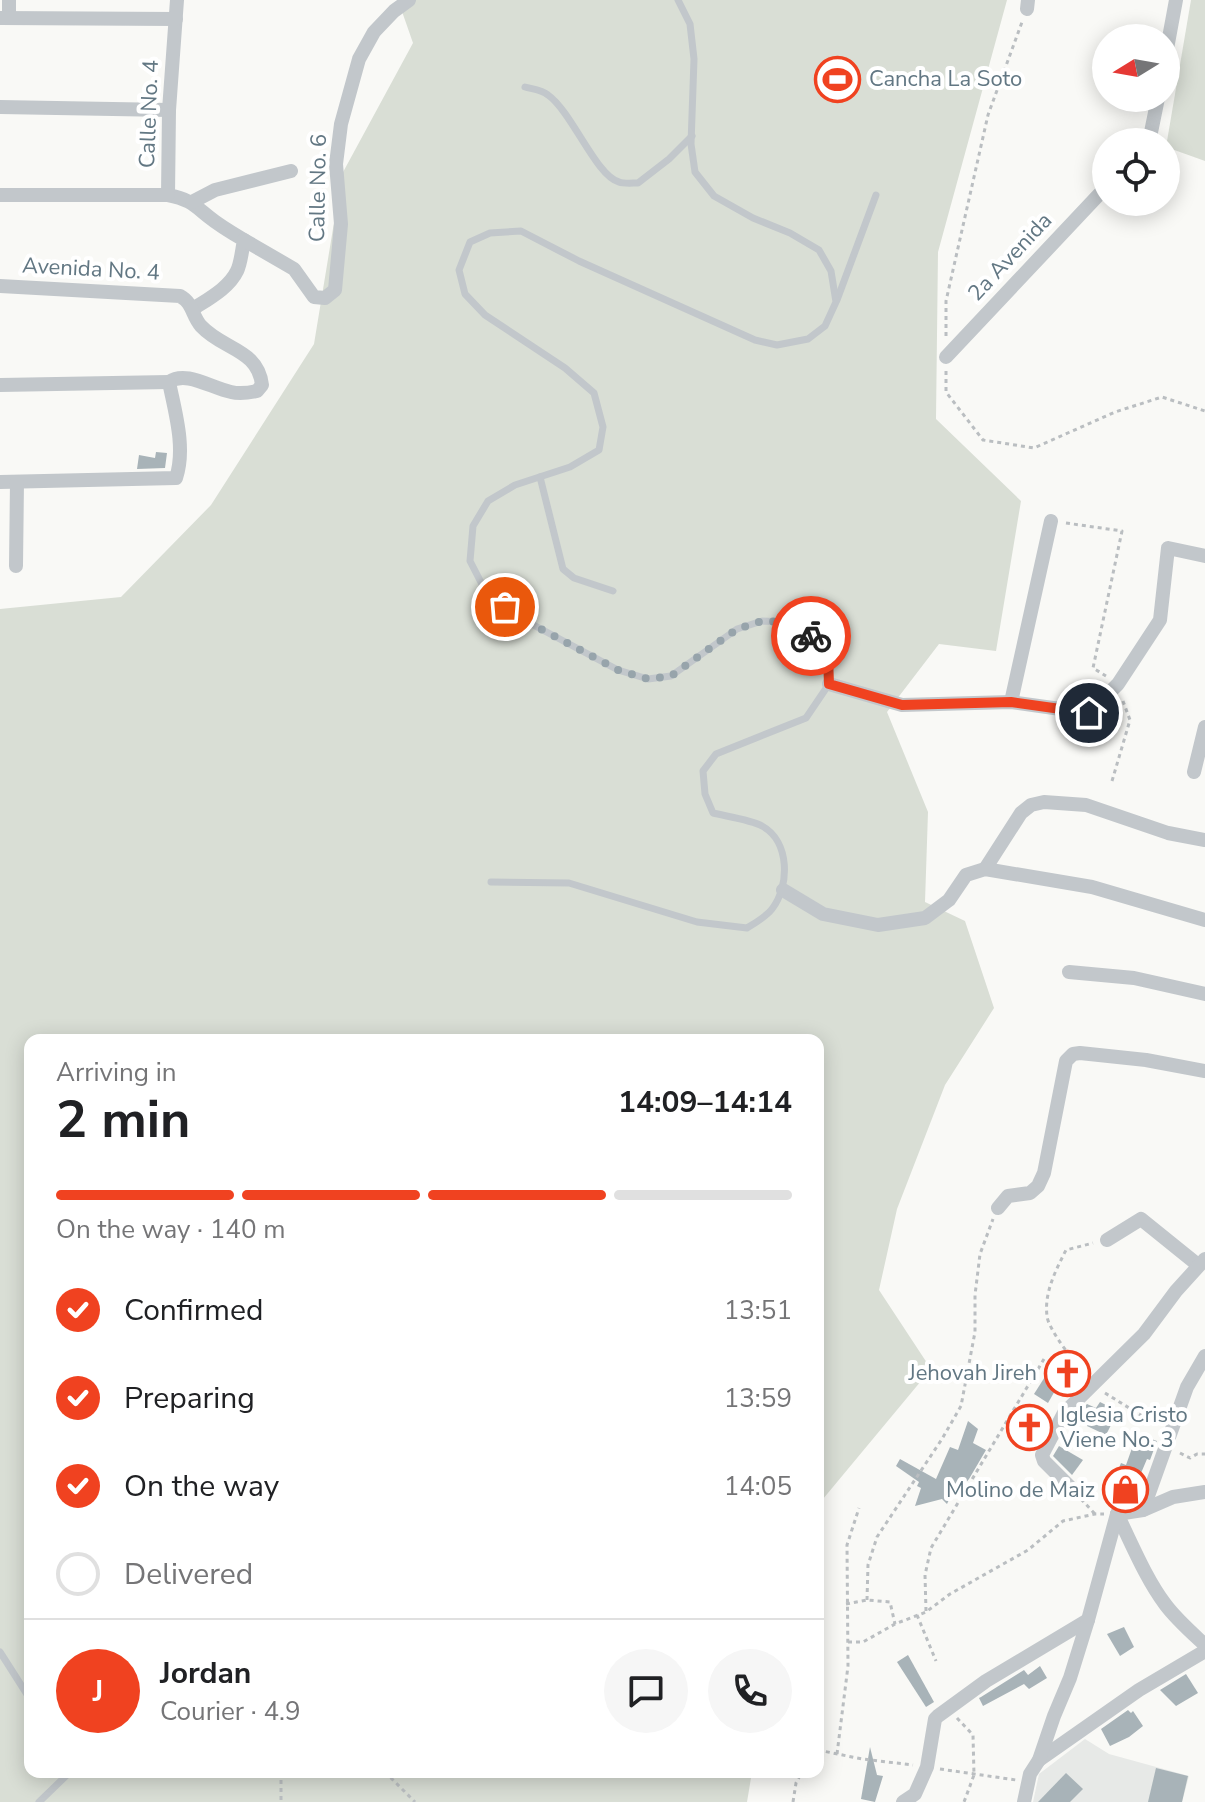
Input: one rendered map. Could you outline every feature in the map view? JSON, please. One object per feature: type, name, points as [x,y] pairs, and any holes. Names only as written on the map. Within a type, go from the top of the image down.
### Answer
[{"type":"street","points":[[9,0],[5,18],[176,19]]},
{"type":"street","name":"Calle No. 4","points":[[177,0],[169,110],[168,195],[192,202],[211,219],[294,269],[314,297],[325,298]]},
{"type":"street","name":"Calle No. 6","points":[[325,298],[335,290],[341,224],[336,164],[341,124],[359,59],[374,32],[409,0]]},
{"type":"street","points":[[1172,24],[1176,0]]},
{"type":"street","points":[[0,107],[169,110]]},
{"type":"street","points":[[192,202],[215,190],[291,171]]},
{"type":"street","points":[[0,195],[168,195]]},
{"type":"street","name":"2a Avenida","points":[[946,357],[1092,202]]},
{"type":"street","points":[[0,386],[169,382],[175,377],[185,377],[233,393],[257,391],[262,385],[256,364],[214,338],[198,323],[193,309],[230,281],[237,271],[244,240]]},
{"type":"street","name":"Avenida No. 4","points":[[0,286],[180,296],[193,309]]},
{"type":"street","points":[[0,482],[173,479],[177,476],[179,443],[169,382]]},
{"type":"street","points":[[16,566],[17,482]]},
{"type":"street","points":[[1011,702],[1051,521]]},
{"type":"street","points":[[829,684],[902,705],[1011,702],[1089,713],[1118,684],[1160,620],[1168,548],[1205,556]]},
{"type":"street","points":[[1194,772],[1205,727]]},
{"type":"street","points":[[985,869],[1021,813],[1031,805],[1044,802],[1086,805],[1168,833],[1205,840]]},
{"type":"street","points":[[783,890],[823,914],[878,925],[925,918],[949,900],[966,875],[985,869],[1092,887],[1205,920]]},
{"type":"street","points":[[1069,972],[1134,978],[1205,994]]},
{"type":"street","points":[[998,1208],[1008,1196],[1030,1193],[1038,1186],[1044,1173],[1066,1061],[1073,1054],[1146,1060],[1205,1071]]},
{"type":"street","points":[[1073,1490],[1044,1461],[1042,1455],[1064,1413],[1144,1334],[1202,1262],[1141,1219],[1107,1240]]},
{"type":"street","points":[[1143,1510],[1187,1387],[1205,1356]]},
{"type":"street","points":[[1117,1514],[1143,1510],[1173,1497],[1205,1492]]},
{"type":"street","points":[[1024,1802],[1027,1782],[1039,1760],[1070,1678],[1117,1514]]},
{"type":"street","points":[[1117,1514],[1164,1603],[1187,1630],[1205,1645]]},
{"type":"street","points":[[903,1802],[915,1794],[927,1767],[935,1719],[986,1681],[1088,1620]]},
{"type":"street","points":[[1039,1760],[1139,1690],[1205,1651]]},
{"type":"lane","points":[[678,0],[690,24],[694,59],[691,144],[695,172],[714,196],[819,250],[831,271],[836,302]]},
{"type":"lane","points":[[525,87],[547,93],[565,112],[592,155],[617,182],[638,183],[669,159],[692,135]]},
{"type":"lane","points":[[491,882],[569,883],[697,922],[747,928],[771,911],[783,890],[780,844],[762,826],[713,813],[705,794],[703,771],[716,754],[806,718],[829,684],[828,657],[809,633],[786,622],[762,621],[737,629],[671,676],[648,679],[618,670],[524,620],[487,594],[470,561],[473,526],[488,501],[515,485],[570,467],[599,450],[603,427],[594,393],[565,368],[485,315],[465,294],[459,270],[470,242],[490,233],[521,231],[579,261],[755,340],[777,345],[808,339],[825,326],[876,195]]},
{"type":"lane","points":[[540,477],[563,569],[574,578],[613,591]]},
{"type":"lane","points":[[0,1652],[24,1690]]},
{"type":"lane","points":[[39,1802],[64,1778]]},
{"type":"path","points":[[1027,4],[988,115],[946,301],[946,392],[983,440],[1034,448],[1115,412],[1162,397],[1205,411]]},
{"type":"path","points":[[1051,521],[1122,531],[1093,668],[1118,684],[1130,720],[1112,781]]},
{"type":"path","points":[[867,1600],[868,1565],[877,1537],[961,1406],[975,1332],[980,1254],[998,1208]]},
{"type":"path","points":[[1046,1319],[1051,1280],[1066,1250],[1107,1240]]},
{"type":"path","points":[[926,1612],[925,1575],[931,1548],[1044,1359]]},
{"type":"path","points":[[1165,1447],[1190,1458],[1205,1454]]},
{"type":"path","points":[[848,1642],[863,1642],[895,1624],[926,1612],[950,1594],[1028,1550],[1063,1521],[1095,1514],[1073,1490]]},
{"type":"path","points":[[837,1754],[848,1666],[847,1545],[859,1508]]},
{"type":"path","points":[[846,1604],[867,1600],[890,1602],[895,1624]]},
{"type":"path","points":[[917,1615],[936,1661]]},
{"type":"path","points":[[949,1709],[973,1735],[974,1775],[964,1802]]},
{"type":"path","points":[[824,1751],[1027,1782]]},
{"type":"path","points":[[281,1778],[281,1802]]},
{"type":"path","points":[[391,1778],[415,1802]]},
{"type":"path","points":[[793,1802],[799,1778]]},
{"type":"shaded area","points":[[398,0],[1007,0],[938,252],[936,419],[1021,501],[996,651],[939,644],[887,712],[928,812],[925,902],[965,921],[994,1008],[945,1085],[897,1209],[879,1290],[931,1369],[824,1498],[824,1034],[24,1034],[24,1778],[751,1778],[747,1802],[0,1802],[0,609],[121,597],[211,505],[314,344],[342,174],[413,43]]},
{"type":"shaded area","points":[[1191,0],[1205,0],[1205,161],[1180,152],[1180,128],[1169,128],[1172,112],[1180,112],[1180,65]]},
{"type":"shaded area","points":[[1085,1739],[1109,1754],[1189,1776],[1182,1802],[1033,1802],[1039,1774]]},
{"type":"building","points":[[156,452],[167,453],[165,468],[137,469],[139,455],[155,458]]},
{"type":"building","points":[[1048,1372],[1060,1382],[1048,1403],[1034,1394]]},
{"type":"building","points":[[1100,1402],[1118,1411],[1106,1435],[1087,1426],[1091,1419],[1078,1413],[1087,1404],[1096,1408]]},
{"type":"building","points":[[968,1421],[978,1429],[973,1443],[986,1450],[969,1479],[957,1494],[953,1491],[947,1504],[942,1499],[915,1506],[921,1488],[917,1486],[919,1482],[896,1466],[900,1459],[936,1479],[950,1447],[958,1450]]},
{"type":"building","points":[[1137,1434],[1157,1441],[1130,1499],[1110,1490],[1121,1463],[1126,1465]]},
{"type":"building","points":[[1059,1446],[1083,1460],[1072,1475],[1053,1456]]},
{"type":"building","points":[[1124,1627],[1134,1647],[1120,1656],[1107,1634]]},
{"type":"building","points":[[908,1655],[934,1702],[926,1707],[897,1662]]},
{"type":"building","points":[[1040,1666],[1047,1678],[1029,1689],[1024,1684],[983,1706],[979,1698],[1024,1670],[1028,1675]]},
{"type":"building","points":[[1186,1674],[1198,1693],[1176,1706],[1160,1690]]},
{"type":"building","points":[[1128,1710],[1133,1711],[1143,1726],[1110,1746],[1101,1729]]},
{"type":"building","points":[[870,1747],[877,1775],[883,1776],[875,1802],[861,1799]]},
{"type":"building","points":[[1156,1768],[1188,1776],[1182,1802],[1148,1802]]},
{"type":"building","points":[[1066,1773],[1083,1789],[1070,1802],[1038,1802]]},
{"type":"way so far","points":[[505,607],[618,670],[648,679],[671,676],[737,629],[762,621],[786,622],[811,636]]},
{"type":"place","name":"Cancha La Soto","points":[[838,79]]},
{"type":"place","name":"Jehovah Jireh","points":[[1068,1373]]},
{"type":"place","name":"Iglesia Cristo Viene No. 3","points":[[1029,1428]]},
{"type":"place","name":"Molino de Maiz","points":[[1126,1490]]},
{"type":"route","points":[[811,636],[828,657],[829,684],[902,705],[1011,702],[1089,713]]}]
